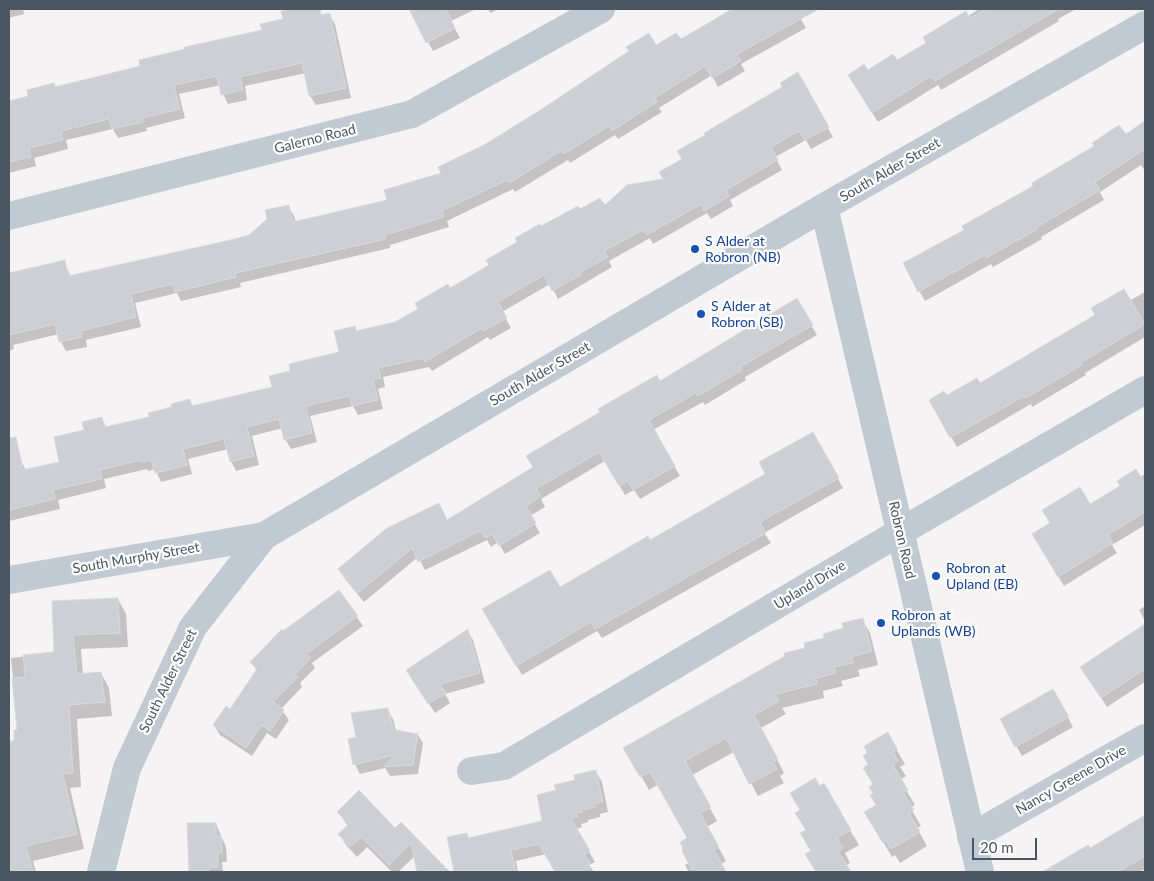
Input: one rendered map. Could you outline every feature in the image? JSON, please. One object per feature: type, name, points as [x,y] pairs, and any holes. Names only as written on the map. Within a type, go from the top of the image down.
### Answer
[{"type":"street","name":"Galerno Road","points":[[9,216],[412,114],[601,9]]},
{"type":"street","name":"South Alder Street","points":[[101,872],[127,768],[193,628],[264,536],[824,207],[1145,25]]},
{"type":"street","name":"Robron Road","points":[[824,207],[980,872]]},
{"type":"street","name":"Upland Drive","points":[[471,771],[504,766],[1145,390]]},
{"type":"street","name":"South Murphy Street","points":[[9,580],[264,536]]},
{"type":"street","name":"Nancy Greene Drive","points":[[971,837],[1145,738]]},
{"type":"building","points":[[320,9],[321,15],[330,13],[346,88],[309,96],[302,63],[240,77],[243,90],[221,95],[217,76],[174,85],[180,109],[142,118],[143,122],[112,129],[109,119],[61,131],[63,140],[29,148],[31,157],[9,162],[9,101],[28,96],[27,90],[54,83],[55,87],[140,66],[139,60],[185,49],[185,47],[262,30],[260,24],[283,19],[281,11]]},
{"type":"building","points":[[409,9],[446,9],[455,28],[426,43]]},
{"type":"building","points":[[732,9],[819,9],[737,54],[741,61],[712,78],[705,66],[655,98],[657,102],[612,131],[609,126],[564,154],[561,151],[509,183],[507,180],[442,211],[444,217],[385,235],[386,239],[235,273],[236,277],[175,292],[173,284],[131,294],[136,317],[81,331],[82,337],[59,342],[55,324],[9,335],[9,273],[65,260],[68,276],[249,235],[267,219],[265,210],[289,205],[293,222],[387,200],[384,190],[441,173],[438,167],[484,145],[542,109],[629,51],[626,47],[649,33],[656,45],[676,33],[681,39]]},
{"type":"building","points":[[986,9],[1059,9],[935,81],[931,76],[872,113],[848,75],[864,64],[868,70],[893,54],[897,60],[926,43],[923,37],[966,11],[970,18]]},
{"type":"building","points":[[798,72],[829,127],[805,140],[799,131],[771,147],[778,160],[726,190],[729,196],[704,211],[701,204],[647,235],[643,230],[604,251],[608,257],[580,272],[582,274],[552,291],[544,275],[498,302],[507,318],[484,331],[482,328],[425,362],[423,358],[378,368],[381,378],[373,379],[378,400],[352,406],[349,396],[306,406],[312,433],[284,440],[279,419],[247,427],[254,456],[230,462],[224,439],[183,449],[187,465],[155,473],[151,460],[141,462],[141,460],[100,470],[102,479],[53,490],[55,499],[9,510],[9,438],[16,437],[23,470],[59,462],[54,437],[84,430],[82,422],[102,417],[105,427],[149,417],[148,413],[172,407],[171,404],[190,399],[192,406],[272,387],[269,376],[290,371],[289,364],[339,352],[334,331],[355,326],[356,331],[395,322],[418,309],[415,303],[448,284],[450,288],[489,265],[486,260],[517,242],[515,238],[540,224],[541,226],[578,206],[580,209],[600,198],[605,205],[627,185],[663,179],[659,172],[682,159],[677,151],[782,87],[780,83]]},
{"type":"building","points":[[1145,121],[1145,149],[1095,182],[1100,190],[1037,227],[1038,229],[986,258],[985,255],[918,292],[903,263],[964,230],[962,226],[1033,186],[1032,183],[1094,146],[1092,143],[1119,125],[1126,134]]},
{"type":"building","points":[[1124,289],[1145,324],[1080,363],[1082,365],[1026,398],[1024,396],[950,438],[929,400],[944,391],[947,395],[977,378],[980,383],[1095,315],[1091,308]]},
{"type":"building","points":[[797,298],[813,325],[740,367],[742,370],[698,396],[696,393],[649,420],[675,466],[633,490],[628,481],[619,486],[599,452],[536,489],[541,496],[526,506],[536,523],[499,546],[492,534],[485,538],[480,531],[418,562],[412,548],[358,593],[338,569],[387,528],[439,503],[447,520],[533,467],[526,456],[600,412],[598,409],[657,375],[660,381]]},
{"type":"building","points":[[813,432],[839,478],[760,522],[766,533],[595,629],[591,622],[516,666],[482,609],[550,570],[560,587],[648,536],[650,540],[765,474],[759,462]]},
{"type":"building","points":[[1136,469],[1145,484],[1145,512],[1108,535],[1113,543],[1058,577],[1032,534],[1050,523],[1042,510],[1080,487],[1090,504],[1120,486],[1117,481]]},
{"type":"building","points":[[339,590],[358,616],[306,654],[311,658],[295,674],[298,677],[273,702],[284,710],[270,731],[262,725],[246,748],[213,725],[226,706],[230,709],[257,669],[250,662],[282,629],[283,631]]},
{"type":"building","points":[[118,598],[120,633],[73,635],[77,674],[101,672],[105,702],[69,705],[73,773],[63,774],[77,834],[26,846],[33,872],[9,872],[9,741],[14,741],[14,730],[17,730],[12,678],[25,677],[23,655],[54,652],[52,601]]},
{"type":"building","points":[[863,618],[872,651],[851,657],[853,663],[834,667],[836,673],[816,678],[817,684],[776,694],[779,701],[754,715],[778,759],[773,762],[777,769],[749,784],[726,738],[685,761],[711,807],[700,813],[719,847],[714,850],[726,872],[693,872],[682,851],[680,842],[687,838],[650,772],[640,777],[623,748],[785,656],[784,653],[805,648],[804,643],[824,638],[823,634],[843,628],[842,623]]},
{"type":"building","points":[[1145,624],[1145,669],[1101,698],[1080,667]]},
{"type":"building","points":[[468,629],[480,673],[440,684],[446,693],[428,704],[406,670]]},
{"type":"building","points":[[1053,689],[1069,717],[1015,747],[1000,719]]},
{"type":"building","points":[[388,708],[393,728],[391,729],[417,734],[418,732],[413,765],[383,767],[395,755],[353,765],[348,739],[356,737],[351,713]]},
{"type":"building","points":[[888,732],[897,749],[893,752],[898,761],[893,765],[908,790],[903,792],[914,810],[909,813],[920,832],[891,849],[886,841],[883,843],[864,812],[876,805],[870,795],[873,793],[869,787],[873,784],[863,768],[868,764],[863,756],[867,753],[864,746]]},
{"type":"building","points":[[596,770],[603,802],[594,804],[595,807],[582,810],[583,812],[576,813],[577,817],[571,818],[590,851],[584,854],[590,863],[587,865],[591,872],[555,872],[539,844],[511,850],[516,872],[454,872],[447,837],[467,833],[468,838],[542,821],[537,795],[556,790],[554,785],[575,780],[574,775]]},
{"type":"building","points":[[815,778],[820,786],[824,783],[851,830],[837,838],[843,848],[838,851],[851,872],[816,872],[805,854],[811,851],[800,833],[806,830],[795,813],[800,810],[790,793]]},
{"type":"building","points":[[359,790],[395,828],[401,822],[450,872],[417,872],[411,843],[389,865],[361,837],[350,847],[338,834],[349,824],[337,812]]},
{"type":"building","points":[[1145,815],[1145,856],[1118,872],[1042,872],[1088,845],[1090,848]]},
{"type":"building","points":[[187,823],[216,823],[216,836],[221,836],[222,853],[218,853],[218,867],[209,868],[208,872],[189,872]]},
{"type":"place","name":"S Alder at Robron (NB)","points":[[695,249]]},
{"type":"place","name":"S Alder at Robron (SB)","points":[[701,314]]},
{"type":"place","name":"Robron at Upland (EB)","points":[[936,576]]},
{"type":"place","name":"Robron at Uplands (WB)","points":[[881,623]]}]
